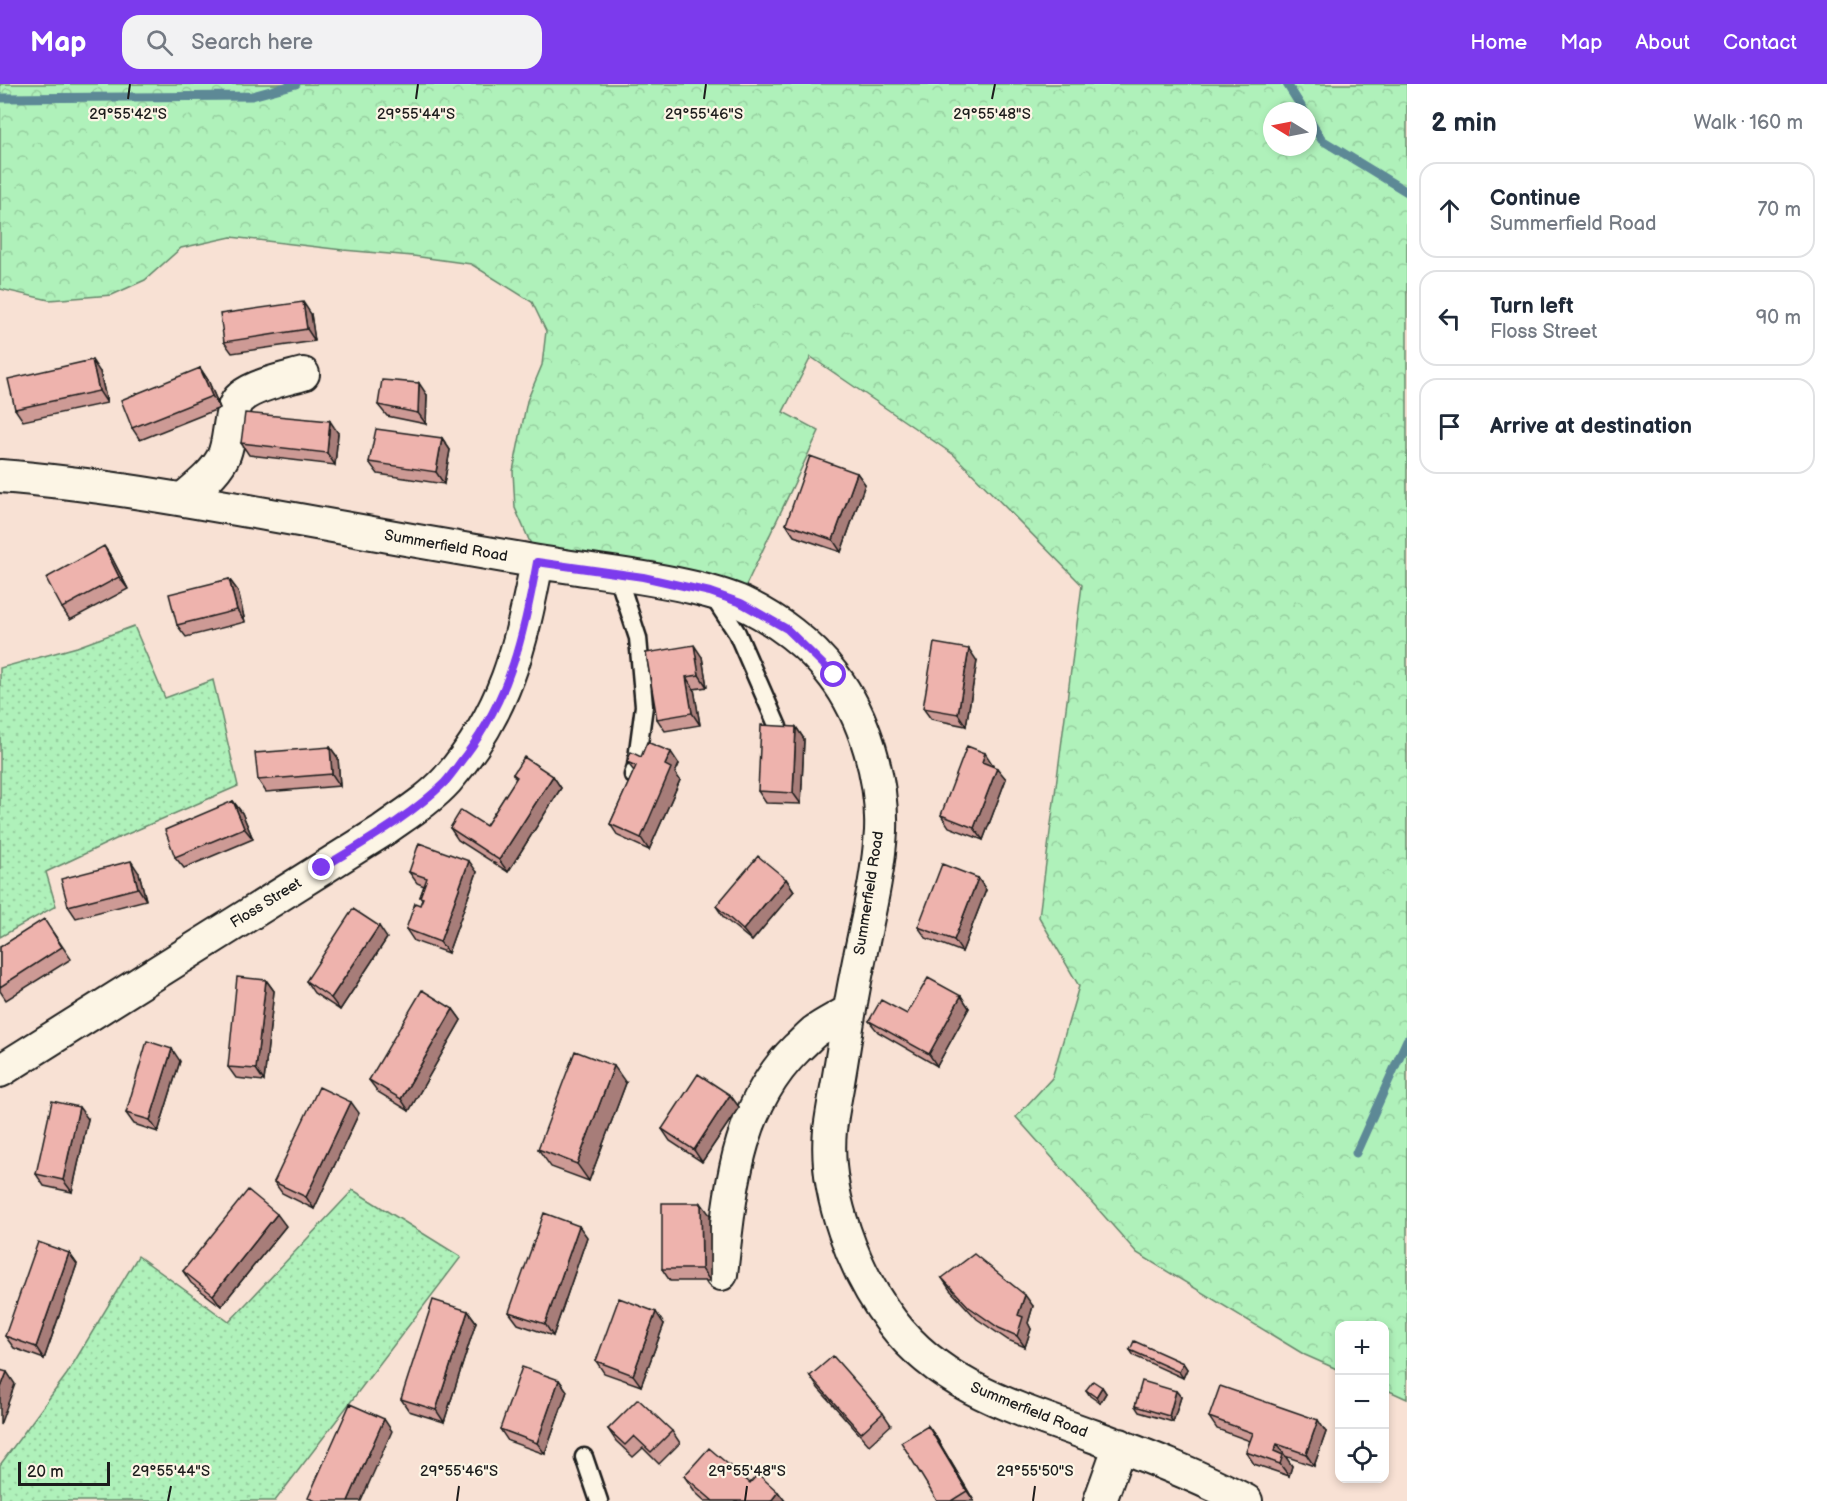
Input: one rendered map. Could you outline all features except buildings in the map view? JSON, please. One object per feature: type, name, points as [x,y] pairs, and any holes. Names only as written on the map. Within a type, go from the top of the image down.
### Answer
[{"type":"street","points":[[183,499],[213,471],[224,457],[234,409],[239,398],[251,391],[303,374]]},
{"type":"street","name":"Summerfield Road","points":[[0,476],[183,499],[537,562],[662,581],[710,592],[741,603],[787,629],[834,675],[858,717],[870,752],[879,796],[881,830],[876,869],[849,1011],[830,1134],[832,1175],[841,1219],[856,1259],[891,1321],[930,1362],[968,1386],[999,1401],[1120,1445],[1212,1482],[1246,1501]]},
{"type":"street","name":"Floss Street","points":[[0,1071],[382,831],[446,781],[478,738],[493,714],[506,685],[526,622],[537,562]]},
{"type":"street","points":[[721,1274],[735,1165],[747,1125],[764,1088],[782,1063],[813,1032],[849,1011]]},
{"type":"street","points":[[1100,1501],[1120,1445]]},
{"type":"lane","points":[[617,573],[638,638],[644,706],[636,766],[627,787]]},
{"type":"lane","points":[[710,592],[737,633],[778,727]]},
{"type":"lane","points":[[584,1457],[599,1501]]},
{"type":"green space","points":[[0,84],[1407,84],[1407,1399],[1389,1391],[1389,1321],[1335,1321],[1335,1368],[1305,1355],[1137,1253],[1016,1117],[1052,1078],[1079,986],[1039,917],[1082,585],[954,455],[811,357],[783,412],[819,431],[740,598],[537,558],[515,508],[513,471],[527,401],[542,365],[546,331],[532,302],[471,264],[231,237],[181,248],[145,280],[112,295],[49,300],[0,289]]},
{"type":"green space","points":[[134,626],[165,698],[213,680],[238,786],[46,872],[56,906],[0,937],[0,668],[77,647]]},
{"type":"green space","points":[[353,1190],[461,1257],[275,1501],[0,1501],[0,1465],[67,1374],[138,1256],[229,1322]]},
{"type":"waterway","points":[[0,98],[252,96],[296,84]]},
{"type":"waterway","points":[[1287,84],[1298,102]]},
{"type":"waterway","points":[[1317,132],[1322,140],[1407,192]]},
{"type":"waterway","points":[[1356,1153],[1407,1040]]},
{"type":"route","points":[[322,868],[382,831],[419,804],[446,781],[478,738],[493,714],[506,685],[526,622],[537,562],[643,577],[710,592],[741,603],[787,629],[834,675]]}]
